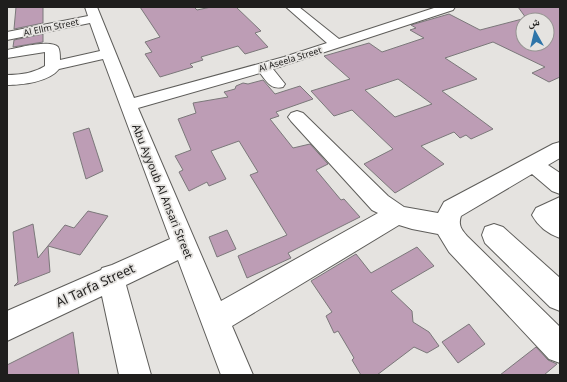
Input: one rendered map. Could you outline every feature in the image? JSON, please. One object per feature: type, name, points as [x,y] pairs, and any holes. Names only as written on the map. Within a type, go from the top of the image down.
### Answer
[{"type":"street","points":[[292,7],[337,44]]},
{"type":"street","name":"Al Aseela Street","points":[[128,105],[262,67],[449,7]]},
{"type":"street","name":"Al Ellm Street","points":[[7,36],[93,13]]},
{"type":"street","name":"Abu Ayyoub Al Ansari Street","points":[[93,13],[128,105],[237,375]]},
{"type":"street","points":[[7,54],[48,47],[52,49],[53,66]]},
{"type":"street","points":[[7,80],[43,74],[49,71],[53,66],[108,53]]},
{"type":"street","points":[[262,67],[277,84]]},
{"type":"street","points":[[297,116],[380,203],[397,214],[412,219],[447,225]]},
{"type":"street","points":[[560,149],[452,209],[447,217],[447,225],[450,234],[458,244],[560,348]]},
{"type":"street","points":[[533,164],[560,185]]},
{"type":"street","points":[[560,206],[544,215],[560,228]]},
{"type":"street","points":[[215,320],[397,214]]},
{"type":"street","points":[[494,235],[560,297]]},
{"type":"street","name":"Al Tarfa Street","points":[[7,326],[111,277],[184,245]]},
{"type":"street","points":[[111,277],[134,375]]},
{"type":"building","points":[[16,7],[43,7],[43,23],[14,29]]},
{"type":"building","points":[[140,7],[194,7],[197,10],[211,7],[236,7],[261,31],[255,33],[268,47],[245,54],[238,46],[201,57],[203,60],[190,64],[193,67],[160,77],[145,54],[152,52],[145,42],[160,37]]},
{"type":"building","points":[[518,7],[560,7],[560,77],[549,82],[532,73],[545,67],[493,42],[445,58],[477,79],[442,91],[493,129],[471,139],[466,135],[460,138],[454,132],[421,146],[444,164],[395,193],[364,164],[393,149],[352,110],[334,116],[311,91],[350,79],[324,56],[369,43],[382,52],[424,38],[410,30],[416,28],[411,25],[449,14],[480,30],[515,21],[515,52],[555,52],[555,12],[522,12]],"holes":[[[398,79],[432,104],[395,117],[365,90]]]},
{"type":"building","points":[[43,34],[43,42],[13,47],[14,40]]},
{"type":"building","points":[[263,80],[275,94],[300,86],[313,99],[276,112],[279,116],[270,119],[293,148],[310,144],[328,164],[316,170],[341,200],[344,199],[360,217],[288,253],[291,258],[247,278],[238,256],[287,235],[250,175],[258,172],[239,141],[211,151],[226,179],[209,186],[207,182],[189,191],[179,172],[183,170],[175,156],[191,150],[178,119],[196,113],[193,103],[228,97],[224,92],[235,89],[236,86],[243,83],[248,84]]},
{"type":"building","points":[[89,128],[103,171],[86,179],[73,133]]},
{"type":"building","points":[[88,211],[108,216],[80,255],[48,246],[50,272],[14,286],[18,282],[13,232],[33,224],[38,258],[65,225],[74,228]]},
{"type":"building","points":[[227,230],[236,249],[217,257],[209,237]]},
{"type":"building","points":[[417,247],[434,266],[391,291],[412,311],[413,322],[429,332],[439,346],[427,353],[414,347],[377,375],[361,375],[352,360],[354,358],[338,331],[334,333],[326,316],[332,312],[311,281],[356,254],[371,273]]},
{"type":"building","points":[[469,324],[485,344],[458,363],[442,342]]},
{"type":"building","points":[[73,332],[79,375],[7,375],[7,365]]},
{"type":"building","points":[[536,347],[548,360],[557,364],[544,375],[500,375]]}]
